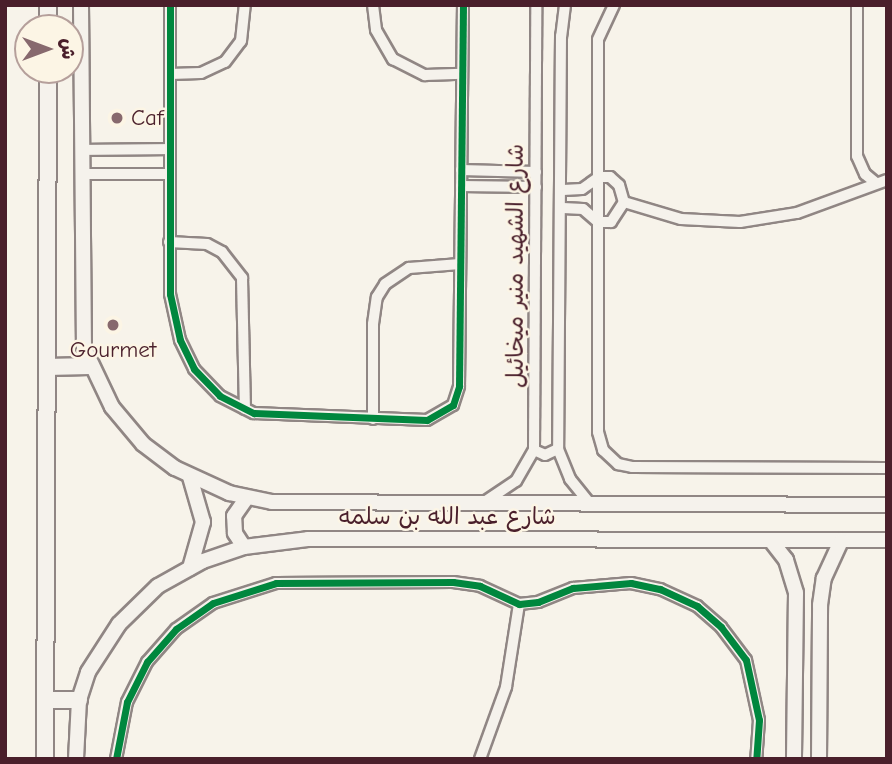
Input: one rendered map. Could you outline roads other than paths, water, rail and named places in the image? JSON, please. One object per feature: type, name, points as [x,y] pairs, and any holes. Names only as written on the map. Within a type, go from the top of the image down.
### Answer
[{"type":"main road","name":"شارع عبد الله بن سلمه","points":[[81,5],[84,348],[89,366],[127,427],[160,458],[190,477],[246,499],[295,503],[887,505]]},
{"type":"main road","points":[[45,759],[48,84]]},
{"type":"main road","points":[[47,367],[89,366]]},
{"type":"main road","points":[[190,477],[203,522],[190,568]]},
{"type":"main road","points":[[244,547],[235,533],[234,516],[246,499]]},
{"type":"main road","name":"شارع عبد الله بن سلمه","points":[[76,759],[79,700],[88,672],[131,610],[158,586],[190,568],[244,547],[308,539],[772,542],[887,540]]},
{"type":"main road","points":[[819,759],[820,605],[828,565],[841,541]]},
{"type":"main road","points":[[772,542],[791,571],[796,603],[794,759]]},
{"type":"main road","points":[[796,603],[808,600],[820,605]]},
{"type":"main road","points":[[45,700],[79,700]]},
{"type":"street","points":[[170,5],[169,242],[172,309],[186,354],[205,383],[245,409],[273,417],[427,420],[453,405],[459,386],[463,5]]},
{"type":"street","points":[[170,74],[201,73],[225,62],[241,41],[245,5]]},
{"type":"street","points":[[373,5],[379,39],[393,59],[425,75],[462,74]]},
{"type":"street","name":"شارع الشهيد منير ميخائيل","points":[[482,504],[516,481],[534,450],[536,5]]},
{"type":"street","name":"شارع الشهيد منير ميخائيل","points":[[565,5],[561,36],[563,208],[558,449],[570,479],[590,504]]},
{"type":"street","points":[[614,5],[598,40],[600,444],[611,460],[632,467],[887,468]]},
{"type":"street","points":[[857,5],[857,156],[865,174],[881,182]]},
{"type":"street","points":[[81,150],[170,149]]},
{"type":"street","points":[[461,170],[536,172]]},
{"type":"street","points":[[81,174],[170,174]]},
{"type":"street","points":[[563,190],[582,189],[599,177],[615,181],[624,202],[616,219],[598,222]]},
{"type":"street","points":[[624,202],[681,219],[740,222],[797,212],[881,182]]},
{"type":"street","points":[[461,186],[536,187]]},
{"type":"street","points":[[563,208],[583,209],[598,222]]},
{"type":"street","points":[[169,242],[207,244],[222,252],[242,278],[245,409]]},
{"type":"street","points":[[373,419],[373,324],[377,297],[385,284],[410,268],[460,264]]},
{"type":"street","points":[[534,450],[545,455],[558,449]]},
{"type":"street","points":[[116,759],[127,702],[147,662],[185,622],[233,594],[276,583],[467,582],[519,604],[538,602],[573,588],[602,583],[660,589],[696,606],[722,626],[746,660],[759,720],[756,759]]},
{"type":"street","points":[[480,759],[506,687],[519,604]]},
{"type":"place","name":"Caf","points":[[117,118]]},
{"type":"place","name":"Gourmet","points":[[113,325]]}]
